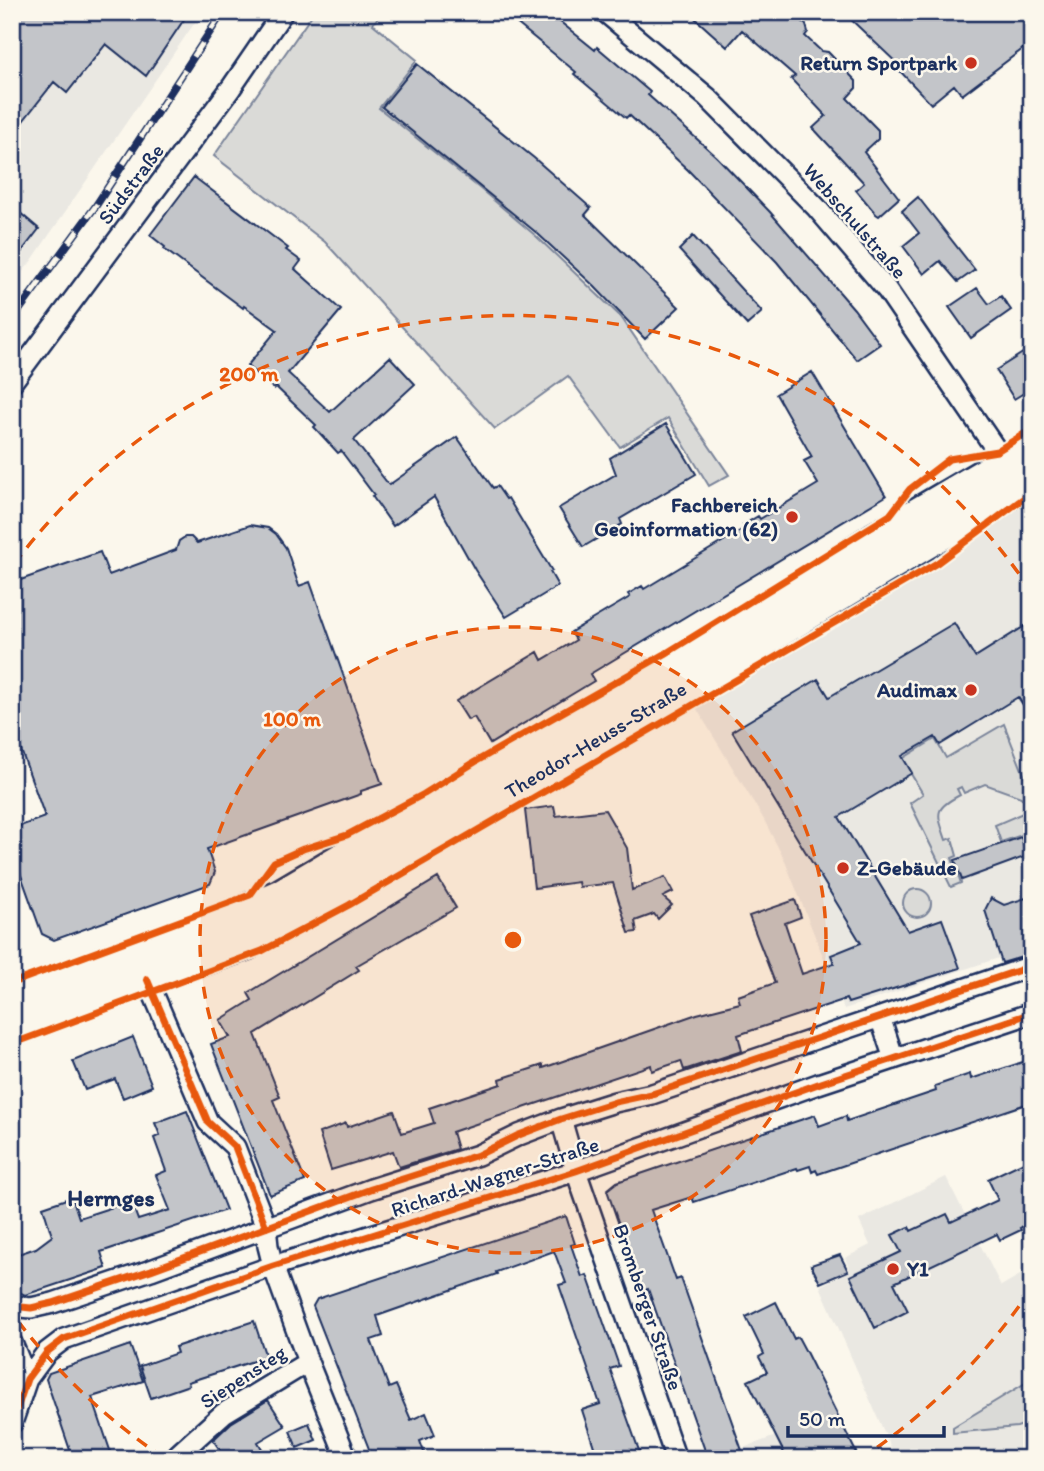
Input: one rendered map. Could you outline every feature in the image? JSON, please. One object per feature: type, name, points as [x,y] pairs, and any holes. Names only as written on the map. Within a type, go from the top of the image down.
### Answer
[{"type":"main road","name":"Theodor-Heuss-Straße","points":[[12,1027],[247,943],[335,896],[1024,483],[1032,447]]},
{"type":"main road","name":"Theodor-Heuss-Straße","points":[[12,1003],[189,936],[259,906],[328,869],[525,751],[691,657],[874,540],[1024,483]]},
{"type":"street","name":"Südstraße","points":[[12,382],[231,88],[284,12]]},
{"type":"street","name":"Webschulstraße","points":[[605,12],[706,97],[816,207],[887,290],[1024,483]]},
{"type":"street","name":"Theodor-Heuss-Straße","points":[[147,979],[189,936]]},
{"type":"street","name":"Richard-Wagner-Straße","points":[[12,1306],[31,1308],[53,1303],[371,1189],[478,1155],[561,1119],[652,1094],[1032,966]]},
{"type":"street","points":[[147,979],[208,1122],[235,1147],[266,1227],[273,1266],[346,1459]]},
{"type":"street","name":"Richard-Wagner-Straße","points":[[12,1423],[27,1378],[47,1352],[64,1339],[273,1266],[576,1171],[1032,1013]]},
{"type":"street","points":[[880,1017],[894,1059]]},
{"type":"street","name":"Richard-Wagner-Straße","points":[[561,1119],[576,1171]]},
{"type":"street","name":"Bromberger Straße","points":[[576,1171],[676,1459]]},
{"type":"street","points":[[12,1343],[27,1378]]},
{"type":"street","name":"Siepensteg","points":[[173,1459],[223,1413],[308,1362]]},
{"type":"shaded area","points":[[12,12],[202,12],[30,263],[12,284]]},
{"type":"shaded area","points":[[314,12],[382,12],[373,24],[417,60],[379,108],[536,236],[621,317],[729,475],[709,486],[668,418],[620,447],[568,376],[495,429],[325,242],[214,156]]},
{"type":"shaded area","points":[[1022,503],[1032,503],[1032,947],[844,1009],[784,859],[763,818],[695,706],[795,640]]},
{"type":"shaded area","points":[[1004,724],[1032,795],[1032,857],[1022,835],[1001,842],[995,825],[1030,810],[1021,797],[985,784],[964,793],[961,787],[957,789],[960,795],[941,808],[939,818],[946,840],[952,838],[957,856],[952,858],[961,883],[951,887],[910,803],[923,794],[902,759],[935,739],[946,758]]},
{"type":"shaded area","points":[[917,889],[927,893],[931,903],[927,913],[917,917],[907,913],[903,903],[907,893]]},
{"type":"shaded area","points":[[946,1177],[1001,1286],[1032,1268],[1032,1459],[896,1459],[820,1286],[850,1271],[845,1258],[870,1245],[859,1220]]},
{"type":"shaded area","points":[[1032,1379],[1032,1422],[1017,1427],[953,1433],[953,1427]]},
{"type":"shaded area","points":[[776,1436],[787,1459],[712,1459]]},
{"type":"building","points":[[12,12],[189,12],[146,76],[106,44],[67,93],[54,82],[12,135]]},
{"type":"building","points":[[503,12],[548,12],[595,50],[597,47],[650,92],[648,95],[717,157],[770,212],[854,309],[880,344],[857,360],[777,262],[688,170],[629,115],[626,118],[574,74],[576,72]]},
{"type":"building","points":[[688,12],[792,12],[806,25],[808,32],[805,36],[821,51],[828,52],[856,81],[856,88],[847,98],[878,130],[878,139],[864,152],[899,198],[879,216],[876,214],[856,190],[864,183],[813,128],[826,116],[791,79],[795,76],[742,30],[727,47]]},
{"type":"building","name":"Return Sportpark","points":[[843,12],[1032,12],[1032,42],[962,95],[954,85],[931,104],[897,68],[900,66]]},
{"type":"building","points":[[417,64],[534,158],[591,208],[585,215],[679,307],[645,339],[594,286],[538,234],[382,107]]},
{"type":"building","points":[[194,177],[288,248],[286,250],[301,261],[295,269],[341,310],[288,373],[330,412],[390,357],[415,384],[354,440],[389,485],[457,437],[493,488],[497,486],[506,499],[508,498],[552,571],[550,572],[558,586],[506,617],[475,570],[434,497],[393,526],[341,451],[338,453],[314,427],[316,425],[276,387],[274,389],[247,366],[277,330],[164,249],[165,247],[150,235]]},
{"type":"building","points":[[918,197],[975,270],[958,282],[940,261],[924,274],[903,246],[919,233],[902,211]]},
{"type":"building","points":[[12,206],[39,229],[12,264]]},
{"type":"building","points":[[693,236],[762,312],[747,325],[679,250]]},
{"type":"building","points":[[977,288],[989,304],[1001,296],[1011,310],[971,338],[949,307]]},
{"type":"building","points":[[1032,347],[1032,388],[1014,399],[996,370]]},
{"type":"building","points":[[812,372],[886,496],[590,674],[594,681],[490,744],[474,717],[468,720],[456,701],[538,652],[542,660],[576,640],[571,632],[630,597],[628,594],[642,586],[644,589],[745,528],[743,525],[758,516],[760,519],[818,484],[804,461],[812,457],[776,394]]},
{"type":"building","points":[[666,424],[696,474],[620,519],[622,524],[583,547],[559,508],[616,474],[610,458]]},
{"type":"building","points":[[250,525],[268,528],[276,534],[286,548],[299,586],[310,582],[382,784],[207,849],[215,872],[210,884],[54,940],[42,934],[12,850],[12,829],[45,817],[12,725],[12,583],[100,552],[109,575],[176,550],[179,541],[185,537],[191,537],[197,543]]},
{"type":"building","points":[[954,623],[975,657],[1025,626],[1032,638],[1032,719],[1018,697],[940,745],[935,737],[902,756],[912,773],[839,817],[908,931],[942,919],[960,968],[848,1003],[846,999],[738,1035],[742,1051],[684,1070],[681,1061],[652,1071],[651,1065],[452,1132],[457,1149],[399,1167],[393,1151],[331,1170],[319,1133],[346,1123],[347,1127],[394,1111],[402,1133],[434,1123],[429,1108],[501,1084],[500,1079],[543,1065],[543,1068],[697,1014],[740,1003],[738,996],[775,983],[749,916],[795,900],[801,917],[785,923],[802,974],[834,963],[831,955],[861,943],[732,731],[818,679],[829,697]]},
{"type":"building","points":[[554,806],[556,816],[605,810],[627,848],[632,890],[665,877],[673,892],[663,897],[672,905],[658,919],[654,914],[635,921],[637,932],[629,933],[613,883],[579,887],[578,882],[534,888],[525,810]]},
{"type":"building","points":[[1021,837],[1027,856],[962,880],[955,860]]},
{"type":"building","points":[[438,878],[456,908],[356,966],[359,970],[255,1034],[280,1097],[273,1100],[305,1181],[270,1195],[211,1044],[230,1037],[220,1020],[252,1000],[248,993]]},
{"type":"building","points":[[1032,896],[1032,954],[1002,963],[985,910],[991,898],[1004,905]]},
{"type":"building","points":[[133,1037],[152,1086],[123,1098],[115,1079],[85,1090],[73,1061]]},
{"type":"building","points":[[1032,1059],[1032,1102],[818,1174],[816,1170],[812,1172],[810,1166],[798,1170],[797,1168],[694,1202],[692,1197],[651,1210],[676,1280],[681,1278],[745,1459],[708,1459],[648,1289],[642,1291],[607,1190],[617,1182],[815,1115],[819,1126],[846,1116],[847,1121],[936,1091],[935,1086],[970,1074],[971,1079]]},
{"type":"building","points":[[187,1111],[226,1210],[101,1252],[106,1268],[25,1295],[17,1291],[12,1277],[12,1256],[36,1248],[52,1236],[43,1207],[72,1197],[79,1218],[131,1201],[138,1220],[170,1210],[156,1175],[166,1171],[154,1138],[160,1135],[155,1123]]},
{"type":"building","name":"Y1","points":[[1032,1158],[1032,1222],[1000,1240],[997,1234],[894,1283],[908,1311],[875,1328],[850,1276],[901,1252],[892,1235],[909,1227],[911,1231],[947,1214],[951,1222],[998,1200],[988,1179]]},
{"type":"building","points":[[566,1216],[575,1244],[571,1245],[582,1277],[587,1275],[619,1366],[610,1369],[642,1459],[598,1459],[582,1410],[600,1404],[559,1285],[566,1283],[554,1251],[377,1316],[383,1336],[371,1340],[389,1388],[396,1385],[411,1420],[426,1413],[435,1435],[420,1441],[425,1455],[417,1459],[373,1459],[313,1306],[317,1299]]},
{"type":"building","points":[[840,1255],[848,1271],[820,1283],[811,1265]]},
{"type":"building","points":[[776,1302],[794,1339],[798,1337],[856,1452],[843,1459],[787,1459],[748,1381],[767,1372],[759,1357],[764,1354],[746,1317]]},
{"type":"building","points":[[254,1321],[266,1357],[188,1382],[189,1385],[151,1398],[140,1366],[177,1353],[175,1347]]},
{"type":"building","points":[[130,1345],[143,1381],[92,1397],[113,1459],[73,1459],[46,1379],[49,1373]]},
{"type":"building","points":[[268,1400],[285,1426],[258,1442],[268,1459],[226,1459],[213,1440],[231,1423]]},
{"type":"building","points":[[309,1423],[316,1440],[297,1448],[290,1431]]},
{"type":"railway","points":[[12,320],[95,207],[223,12]]},
{"type":"cycle path","points":[[12,983],[250,895],[274,862],[303,849],[347,835],[424,794],[665,654],[890,515],[910,489],[949,459],[997,451],[1032,429]]},
{"type":"cycle path","points":[[12,1044],[262,951],[349,905],[937,563],[1032,492]]},
{"type":"cycle path","points":[[12,1306],[31,1308],[53,1303],[371,1189],[478,1155],[561,1119],[652,1094],[1032,966]]},
{"type":"cycle path","points":[[147,979],[208,1122],[235,1147],[266,1227]]},
{"type":"cycle path","points":[[12,1423],[27,1379],[47,1352],[64,1339],[273,1266],[576,1171],[818,1084],[1032,1013]]},
{"type":"place","name":"Return Sportpark","points":[[971,63]]},
{"type":"place","name":"Fachbereich Geoinformation (62)","points":[[792,517]]},
{"type":"place","name":"Audimax","points":[[971,690]]},
{"type":"place","name":"Z-Gebäude","points":[[843,868]]},
{"type":"place","name":"Y1","points":[[893,1269]]},
{"type":"district","name":"Hermges","points":[[111,1198]]}]
